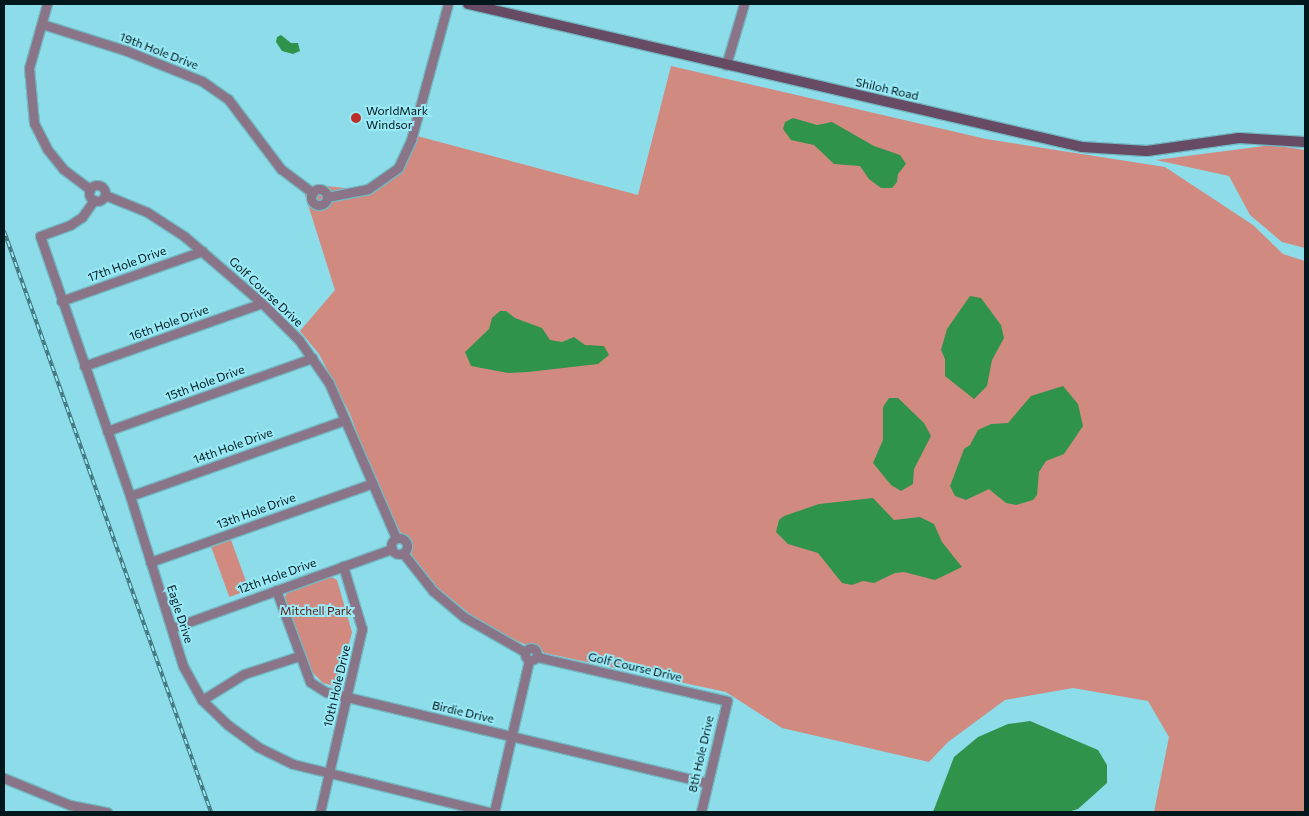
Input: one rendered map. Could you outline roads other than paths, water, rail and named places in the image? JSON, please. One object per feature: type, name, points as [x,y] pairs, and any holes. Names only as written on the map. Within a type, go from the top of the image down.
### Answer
[{"type":"main road","name":"Shiloh Road","points":[[468,4],[1082,147],[1147,150],[1238,138],[1305,142]]},
{"type":"street","points":[[47,4],[29,68],[34,123],[46,149],[63,169],[90,189],[90,196],[94,200],[105,195]]},
{"type":"street","name":"19th Hole Drive","points":[[42,24],[128,51],[202,81],[228,99],[281,169],[313,193],[312,200],[318,204],[323,204],[327,197],[368,189],[398,168],[412,140],[448,4]]},
{"type":"street","points":[[726,65],[744,4]]},
{"type":"street","name":"Golf Course Drive","points":[[90,189],[99,185],[105,195],[147,212],[202,251],[262,303],[299,340],[329,383],[370,484],[396,538]]},
{"type":"street","name":"Eagle Drive","points":[[94,200],[82,217],[70,226],[40,236],[61,302],[130,496],[184,666],[202,700],[228,725],[258,747],[293,764],[489,812]]},
{"type":"street","name":"17th Hole Drive","points":[[61,302],[202,251]]},
{"type":"street","name":"16th Hole Drive","points":[[84,366],[262,303]]},
{"type":"street","name":"15th Hole Drive","points":[[106,431],[312,358]]},
{"type":"street","name":"14th Hole Drive","points":[[130,496],[344,420]]},
{"type":"street","name":"13th Hole Drive","points":[[150,562],[370,484]]},
{"type":"street","points":[[396,538],[402,538],[408,543],[403,554],[396,554],[392,549],[396,538]]},
{"type":"street","name":"12th Hole Drive","points":[[172,628],[392,549]]},
{"type":"street","name":"Golf Course Drive","points":[[403,554],[433,591],[464,618],[530,657],[726,701]]},
{"type":"street","name":"10th Hole Drive","points":[[320,812],[362,629],[343,566]]},
{"type":"street","name":"Birdie Drive","points":[[276,590],[310,682],[326,692],[708,783]]},
{"type":"street","points":[[202,700],[244,674],[299,656]]},
{"type":"street","points":[[494,812],[530,657]]},
{"type":"street","name":"8th Hole Drive","points":[[701,812],[726,701]]},
{"type":"street","points":[[4,778],[70,808],[107,812]]},
{"type":"railway","points":[[4,231],[211,812]]},
{"type":"place","name":"WorldMark Windsor","points":[[356,118]]},
{"type":"park label","name":"Mitchell Park","points":[[316,611]]}]
